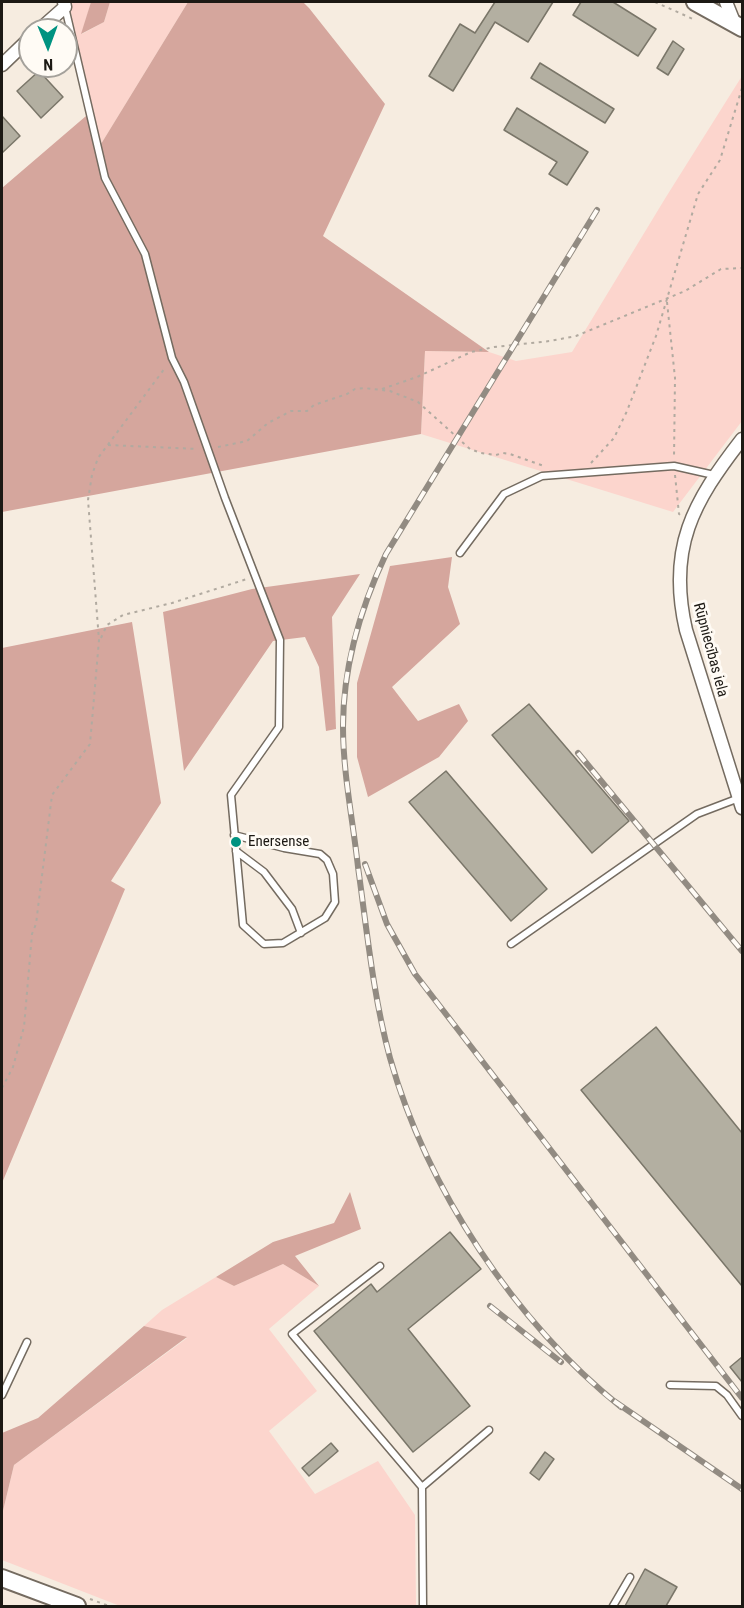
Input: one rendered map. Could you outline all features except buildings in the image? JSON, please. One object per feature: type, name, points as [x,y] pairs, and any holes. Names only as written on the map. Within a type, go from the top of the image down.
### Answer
[{"type":"street","points":[[695,2],[738,25]]},
{"type":"street","points":[[726,2],[738,25]]},
{"type":"street","points":[[51,18],[64,4]]},
{"type":"street","points":[[2,65],[18,50]]},
{"type":"street","name":"Rūpniecības iela","points":[[741,803],[682,614],[680,566],[690,520],[714,475],[742,439]]},
{"type":"street","points":[[2,1578],[77,1606]]},
{"type":"lane","points":[[64,4],[105,178],[145,254],[172,358],[184,382],[280,640],[279,728],[231,795],[234,835],[243,925],[264,944],[283,943],[325,918],[335,902],[333,874],[327,860],[320,854],[284,848],[234,835]]},
{"type":"lane","points":[[460,553],[504,494],[542,476],[674,466],[714,475]]},
{"type":"lane","points":[[511,944],[697,814],[741,803]]},
{"type":"lane","points":[[236,851],[264,872],[292,909],[301,933]]},
{"type":"lane","points":[[380,1266],[292,1334],[423,1487],[423,1606]]},
{"type":"lane","points":[[2,1395],[27,1342]]},
{"type":"lane","points":[[670,1385],[716,1386],[727,1395],[742,1416]]},
{"type":"lane","points":[[423,1487],[489,1430]]},
{"type":"lane","points":[[613,1606],[630,1578]]},
{"type":"path","points":[[655,2],[700,23]]},
{"type":"path","points":[[582,472],[614,438],[627,411],[656,336],[698,194],[720,160],[742,88]]},
{"type":"path","points":[[379,390],[417,377],[471,352],[494,346],[550,341],[576,336],[685,291],[721,269],[742,268]]},
{"type":"path","points":[[667,299],[675,378],[674,466],[679,514],[690,520]]},
{"type":"path","points":[[2,1088],[14,1067],[24,1027],[32,934],[36,924],[52,795],[90,744],[99,640],[88,500],[92,474],[98,458],[172,358]]},
{"type":"path","points":[[108,445],[208,450],[247,441],[268,423],[291,411],[307,411],[314,405],[355,389],[364,388],[404,395],[418,402],[470,448],[481,453],[519,456],[536,464],[551,467],[552,475]]},
{"type":"path","points":[[99,640],[107,625],[123,615],[172,603],[256,577]]},
{"type":"shaded area","points":[[69,2],[91,2],[82,34],[104,22],[110,2],[188,2],[101,144],[84,84],[78,51],[78,18],[72,18]]},
{"type":"shaded area","points":[[91,2],[110,2],[104,22],[81,34]]},
{"type":"shaded area","points":[[188,2],[303,2],[309,8],[385,104],[323,236],[489,352],[425,351],[421,434],[2,512],[2,188],[86,116],[101,144]]},
{"type":"shaded area","points":[[742,76],[742,421],[673,512],[421,434],[425,351],[489,352],[516,361],[572,352]]},
{"type":"shaded area","points":[[452,557],[448,587],[460,624],[392,687],[418,721],[459,704],[468,721],[439,757],[368,797],[357,757],[357,683],[390,566]]},
{"type":"shaded area","points":[[360,574],[332,617],[336,729],[326,731],[319,667],[305,637],[273,641],[184,771],[163,612],[252,589]]},
{"type":"shaded area","points":[[132,622],[161,803],[111,881],[125,889],[2,1183],[2,648]]},
{"type":"shaded area","points":[[350,1192],[361,1229],[295,1256],[319,1286],[283,1264],[234,1286],[216,1277],[273,1242],[334,1223]]},
{"type":"shaded area","points":[[283,1264],[319,1286],[269,1329],[317,1391],[269,1431],[315,1494],[378,1461],[415,1515],[416,1606],[120,1606],[2,1560],[2,1515],[14,1465],[187,1338],[144,1326],[162,1310],[216,1277],[234,1286]]},
{"type":"shaded area","points":[[144,1326],[187,1337],[14,1465],[2,1515],[2,1433],[38,1418]]},
{"type":"railway","points":[[597,210],[386,554],[368,596],[350,660],[344,704],[343,744],[375,987],[390,1058],[406,1107],[451,1203],[479,1249],[545,1335],[582,1373],[621,1407]]},
{"type":"railway","points":[[578,753],[742,951]]},
{"type":"railway","points":[[365,864],[387,924],[415,974],[742,1398]]},
{"type":"railway","points":[[490,1306],[561,1362]]},
{"type":"railway","points":[[614,1401],[742,1489]]},
{"type":"place","name":"Enersense","points":[[236,842]]}]
